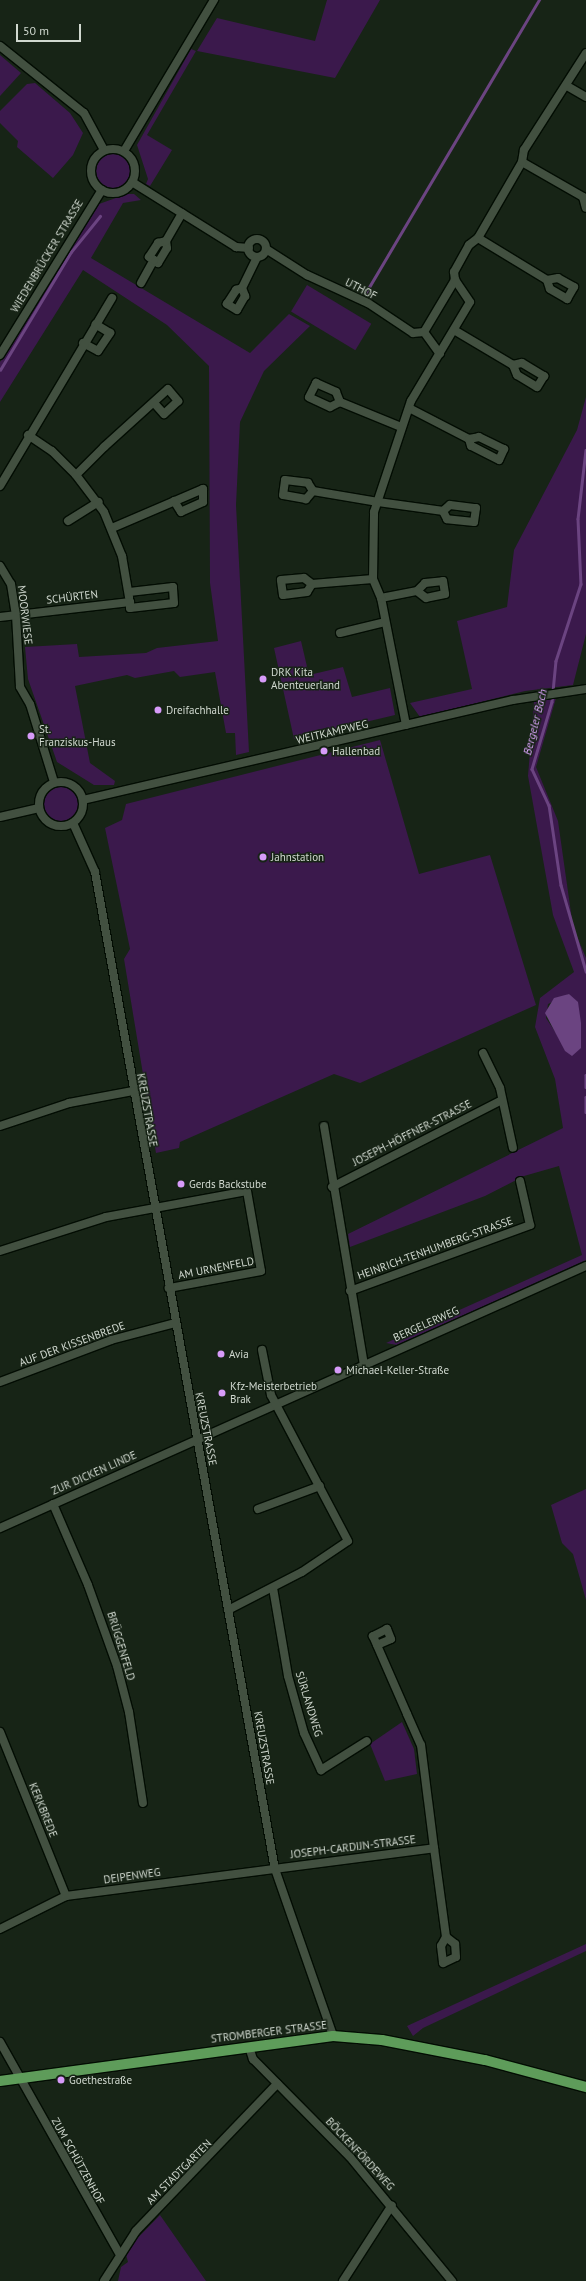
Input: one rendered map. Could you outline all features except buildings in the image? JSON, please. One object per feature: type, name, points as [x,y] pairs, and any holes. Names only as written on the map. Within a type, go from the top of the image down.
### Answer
[{"type":"main road","name":"STROMBERGER STRASSE","points":[[0,2081],[249,2046],[333,2036],[382,2040],[485,2060],[586,2088]]},
{"type":"street","points":[[124,151],[214,0]]},
{"type":"street","points":[[0,46],[84,114],[104,150]]},
{"type":"street","points":[[406,725],[381,598],[373,578],[374,512],[401,427],[409,408],[470,302],[455,280],[454,272],[469,245],[478,238],[522,162],[528,143],[559,92],[567,86],[586,54]]},
{"type":"street","points":[[567,86],[586,97]]},
{"type":"street","points":[[104,150],[124,151],[135,165],[132,182],[116,193],[102,190],[93,181],[90,171],[96,155],[104,150]]},
{"type":"street","points":[[522,162],[585,197],[586,208]]},
{"type":"street","points":[[132,182],[236,247],[249,248],[257,257]]},
{"type":"street","name":"WIEDENBRÜCKER STRASSE","points":[[0,355],[102,190]]},
{"type":"street","points":[[140,283],[154,260],[149,257],[158,243],[166,241],[182,213]]},
{"type":"street","points":[[478,238],[547,280]]},
{"type":"street","name":"UTHOF","points":[[249,248],[252,241],[260,239],[266,249],[308,275],[368,304],[412,333],[424,332]]},
{"type":"street","points":[[242,288],[257,257],[266,249]]},
{"type":"street","points":[[440,354],[424,332],[455,280]]},
{"type":"street","points":[[0,486],[28,435],[112,298]]},
{"type":"street","points":[[84,343],[98,351],[110,333],[96,324]]},
{"type":"street","points":[[454,330],[513,365]]},
{"type":"street","points":[[340,402],[401,427]]},
{"type":"street","points":[[76,475],[154,403]]},
{"type":"street","points":[[409,408],[469,439]]},
{"type":"street","points":[[28,435],[52,451],[76,475],[98,502],[112,528],[129,592],[130,602]]},
{"type":"street","points":[[313,491],[443,511]]},
{"type":"street","points":[[112,528],[174,501]]},
{"type":"street","points":[[68,521],[98,502]]},
{"type":"street","name":"MOORWIESE","points":[[0,566],[11,584],[16,615],[20,687],[30,704],[54,782]]},
{"type":"street","points":[[312,584],[373,578]]},
{"type":"street","name":"SCHÜRTEN","points":[[0,617],[130,602],[130,608],[174,603],[173,588],[129,592]]},
{"type":"street","points":[[381,598],[418,591]]},
{"type":"street","points":[[340,633],[385,622]]},
{"type":"street","name":"WEITKAMPWEG","points":[[83,800],[560,691],[586,690]]},
{"type":"street","points":[[54,782],[69,783],[83,800],[81,813],[73,823],[62,826],[50,824],[39,808],[43,790],[54,782]]},
{"type":"street","points":[[0,817],[39,808]]},
{"type":"street","name":"KREUZSTRASSE","points":[[73,823],[95,872],[153,1208],[197,1439],[275,1868],[333,2036]]},
{"type":"street","points":[[483,1053],[502,1100],[513,1148]]},
{"type":"street","points":[[0,1126],[69,1103],[132,1091]]},
{"type":"street","name":"JOSEPH-HÖFFNER-STRASSE","points":[[332,1187],[502,1100]]},
{"type":"street","points":[[324,1126],[332,1187],[364,1364]]},
{"type":"street","name":"HEINRICH-TENHUMBERG-STRASSE","points":[[350,1291],[530,1225],[520,1181]]},
{"type":"street","name":"AM URNENFELD","points":[[153,1208],[247,1192],[261,1271],[169,1288]]},
{"type":"street","points":[[0,1251],[73,1226],[153,1208]]},
{"type":"street","name":"BERGELERWEG","points":[[197,1439],[276,1406],[364,1364],[586,1266]]},
{"type":"street","name":"AUF DER KISSENBREDE","points":[[0,1382],[111,1340],[175,1323]]},
{"type":"street","points":[[228,1610],[272,1588],[348,1541],[276,1406],[262,1350]]},
{"type":"street","name":"ZUR DICKEN LINDE","points":[[0,1528],[197,1439]]},
{"type":"street","points":[[258,1509],[320,1486]]},
{"type":"street","name":"BRÜGGENFELD","points":[[54,1504],[88,1585],[117,1666],[129,1712],[143,1803]]},
{"type":"street","name":"SÜRLANDWEG","points":[[272,1588],[288,1676],[304,1733],[321,1770],[367,1741]]},
{"type":"street","points":[[377,1645],[421,1745],[446,1937]]},
{"type":"street","name":"KERKBREDE","points":[[0,1732],[66,1896]]},
{"type":"street","name":"JOSEPH-CARDIJN-STRASSE","points":[[275,1868],[434,1848]]},
{"type":"street","name":"DEIPENWEG","points":[[0,1929],[66,1896],[275,1868]]},
{"type":"street","points":[[0,2042],[19,2079]]},
{"type":"street","name":"BÖCKENFÖRDEWEG","points":[[249,2046],[253,2059],[392,2205],[452,2281]]},
{"type":"street","name":"ZUM SCHÜTZENHOF","points":[[19,2079],[119,2253]]},
{"type":"street","name":"AM STADTGARTEN","points":[[104,2281],[119,2253],[136,2231],[277,2084]]},
{"type":"street","points":[[343,2281],[392,2205]]},
{"type":"shaded area","points":[[327,0],[380,0],[335,78],[197,51],[217,18],[315,41]]},
{"type":"shaded area","points":[[191,49],[196,51],[147,135],[172,150],[150,186],[146,184],[148,179],[137,145]]},
{"type":"shaded area","points":[[0,55],[21,73],[0,96]]},
{"type":"shaded area","points":[[35,83],[70,113],[83,133],[73,155],[53,178],[17,147],[18,141],[0,123],[0,111],[27,84]]},
{"type":"shaded area","points":[[110,154],[116,154],[120,155],[127,161],[130,171],[129,178],[123,185],[116,188],[110,188],[106,187],[99,181],[96,174],[96,168],[97,164],[103,157]]},
{"type":"shaded area","points":[[127,194],[134,194],[141,200],[123,203],[91,258],[250,353],[289,314],[310,326],[264,371],[240,422],[236,505],[249,752],[236,755],[235,733],[226,733],[215,672],[180,677],[174,671],[135,678],[127,675],[75,686],[90,763],[115,781],[114,785],[94,785],[57,762],[28,679],[25,647],[77,644],[79,657],[146,653],[157,648],[218,641],[210,583],[209,366],[167,325],[83,270],[0,402],[0,362],[99,204]]},
{"type":"shaded area","points":[[307,285],[371,324],[355,350],[291,312]]},
{"type":"shaded area","points":[[586,397],[586,634],[573,685],[525,691],[420,717],[410,703],[472,689],[457,621],[507,607],[514,550],[577,430]]},
{"type":"shaded area","points":[[301,641],[309,675],[343,667],[352,697],[390,688],[395,715],[294,739],[274,648]]},
{"type":"shaded area","points":[[556,698],[536,767],[558,821],[573,927],[586,958],[586,1260],[397,1345],[386,1343],[582,1255],[559,1166],[524,1176],[485,1196],[350,1247],[348,1234],[563,1128],[555,1079],[535,1027],[540,998],[574,972],[553,915],[528,776],[534,702]],"holes":[[[569,994],[581,1023],[581,1048],[558,1036],[546,1018],[548,1004]]]},
{"type":"shaded area","points":[[380,740],[419,874],[490,855],[536,1005],[360,1083],[334,1074],[180,1142],[179,1148],[156,1153],[124,959],[130,949],[105,828],[122,820],[126,804]]},
{"type":"shaded area","points":[[64,786],[74,791],[78,797],[78,811],[74,817],[68,821],[58,822],[48,817],[44,811],[43,801],[48,791],[54,787]]},
{"type":"shaded area","points":[[569,994],[578,1002],[581,1023],[581,1048],[572,1056],[565,1051],[545,1013],[554,998]]},
{"type":"shaded area","points":[[586,1489],[586,1600],[573,1554],[562,1543],[551,1505]]},
{"type":"shaded area","points":[[402,1722],[414,1749],[417,1774],[385,1781],[370,1744]]},
{"type":"shaded area","points":[[586,1944],[586,1951],[423,2028],[413,2036],[407,2026]]},
{"type":"shaded area","points":[[160,2215],[206,2281],[118,2281],[121,2267],[128,2262],[125,2251]]},
{"type":"waterway","points":[[365,294],[539,0]]},
{"type":"waterway","points":[[0,370],[71,252],[100,216]]},
{"type":"waterway","name":"Bergeler Bach","points":[[586,450],[578,519],[581,584],[556,661],[552,702],[532,769],[549,805],[561,885],[586,971]]},
{"type":"waterway","name":"Bergeler Bach","points":[[586,1075],[586,1087]]},
{"type":"waterway","name":"Bergeler Bach","points":[[586,1097],[586,1112]]},
{"type":"place","name":"DRK Kita Abenteuerland","points":[[263,679]]},
{"type":"place","name":"Dreifachhalle","points":[[158,710]]},
{"type":"place","name":"St. Franziskus-Haus","points":[[31,736]]},
{"type":"place","name":"Hallenbad","points":[[324,751]]},
{"type":"place","name":"Jahnstation","points":[[263,857]]},
{"type":"place","name":"Gerds Backstube","points":[[181,1184]]},
{"type":"place","name":"Avia","points":[[221,1354]]},
{"type":"place","name":"Michael-Keller-Straße","points":[[338,1370]]},
{"type":"place","name":"Kfz-Meisterbetrieb Brak","points":[[222,1393]]},
{"type":"place","name":"Goethestraße","points":[[61,2080]]}]
